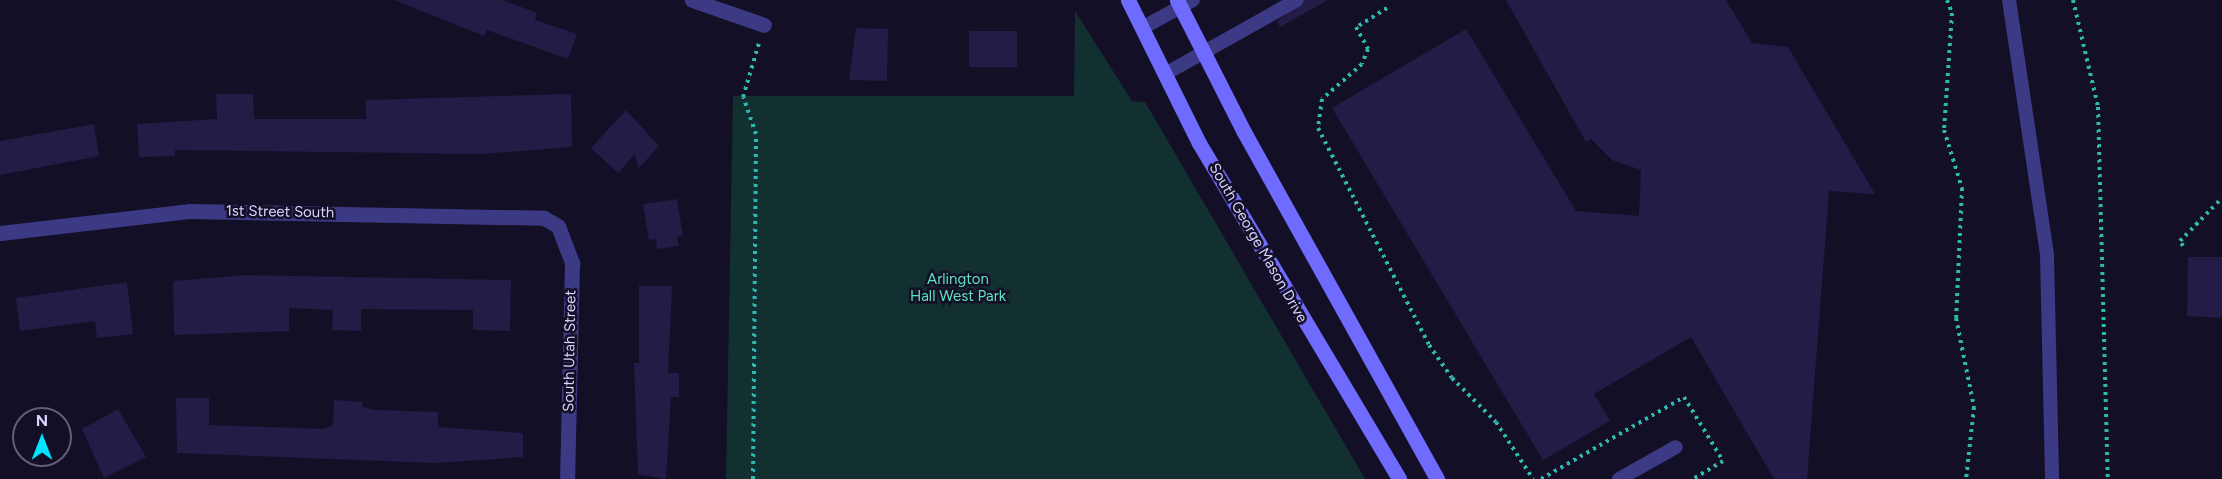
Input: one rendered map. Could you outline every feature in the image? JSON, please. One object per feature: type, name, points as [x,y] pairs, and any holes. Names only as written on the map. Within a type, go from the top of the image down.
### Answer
[{"type":"main road","name":"South George Mason Drive","points":[[1128,0],[1200,143],[1399,479]]},
{"type":"main road","points":[[1184,2],[1204,54],[1437,479]]},
{"type":"street","points":[[692,0],[764,26]]},
{"type":"street","name":"1st Street South","points":[[0,233],[189,212],[528,215],[558,226]]},
{"type":"street","name":"South Utah Street","points":[[558,226],[572,263],[567,479]]},
{"type":"lane","points":[[1165,74],[1297,0]]},
{"type":"lane","points":[[2009,0],[2047,255],[2052,479]]},
{"type":"lane","points":[[1142,28],[1184,2]]},
{"type":"lane","points":[[1619,479],[1676,447]]},
{"type":"path","points":[[1947,0],[1952,14],[1944,129],[1962,188],[1956,318],[1974,407],[1966,479]]},
{"type":"path","points":[[2073,0],[2098,107],[2108,479]]},
{"type":"path","points":[[1387,8],[1356,27],[1368,49],[1362,64],[1322,99],[1318,128],[1429,345],[1452,378],[1496,422],[1533,479]]},
{"type":"path","points":[[753,479],[756,134],[743,97],[764,26]]},
{"type":"path","points":[[2183,246],[2180,241],[2221,199]]},
{"type":"green space","name":"Arlington Hall West Park","points":[[1075,11],[1132,101],[1145,102],[1365,479],[726,479],[733,96],[1074,96]]},
{"type":"building","points":[[394,0],[503,0],[537,13],[535,20],[577,34],[568,59],[487,30],[484,36]]},
{"type":"building","points":[[1306,0],[1328,0],[1280,27],[1277,21]]},
{"type":"building","points":[[1506,0],[1726,0],[1752,43],[1788,47],[1875,194],[1829,191],[1807,479],[1774,479],[1691,337],[1594,394],[1610,421],[1543,460],[1332,108],[1466,29],[1576,211],[1639,216],[1641,170],[1612,160],[1591,139],[1586,142]]},
{"type":"building","points":[[856,28],[888,29],[887,81],[849,80]]},
{"type":"building","points":[[969,31],[1017,31],[1017,67],[969,67]]},
{"type":"building","points":[[216,94],[253,94],[254,119],[366,119],[366,100],[571,94],[572,147],[482,154],[175,150],[175,156],[139,157],[137,124],[217,119]]},
{"type":"building","points":[[626,110],[659,146],[638,169],[635,154],[618,173],[591,148]]},
{"type":"building","points":[[94,124],[99,156],[0,175],[0,141]]},
{"type":"building","points":[[677,199],[683,235],[677,236],[679,246],[657,249],[656,239],[649,240],[643,204]]},
{"type":"building","points":[[2188,257],[2222,257],[2222,318],[2187,316]]},
{"type":"building","points":[[247,275],[511,280],[510,331],[473,330],[473,310],[361,309],[361,331],[332,330],[333,310],[289,308],[289,331],[174,335],[173,281]]},
{"type":"building","points":[[127,282],[133,334],[97,338],[95,321],[20,331],[16,298]]},
{"type":"building","points":[[639,286],[672,286],[668,373],[679,373],[679,397],[671,397],[666,479],[638,474],[634,363],[639,363]]},
{"type":"building","points":[[176,398],[209,398],[209,425],[324,429],[333,425],[334,400],[363,402],[362,407],[375,410],[438,412],[438,427],[523,433],[523,457],[436,463],[177,453]]},
{"type":"building","points":[[118,409],[146,457],[104,478],[82,429]]}]
